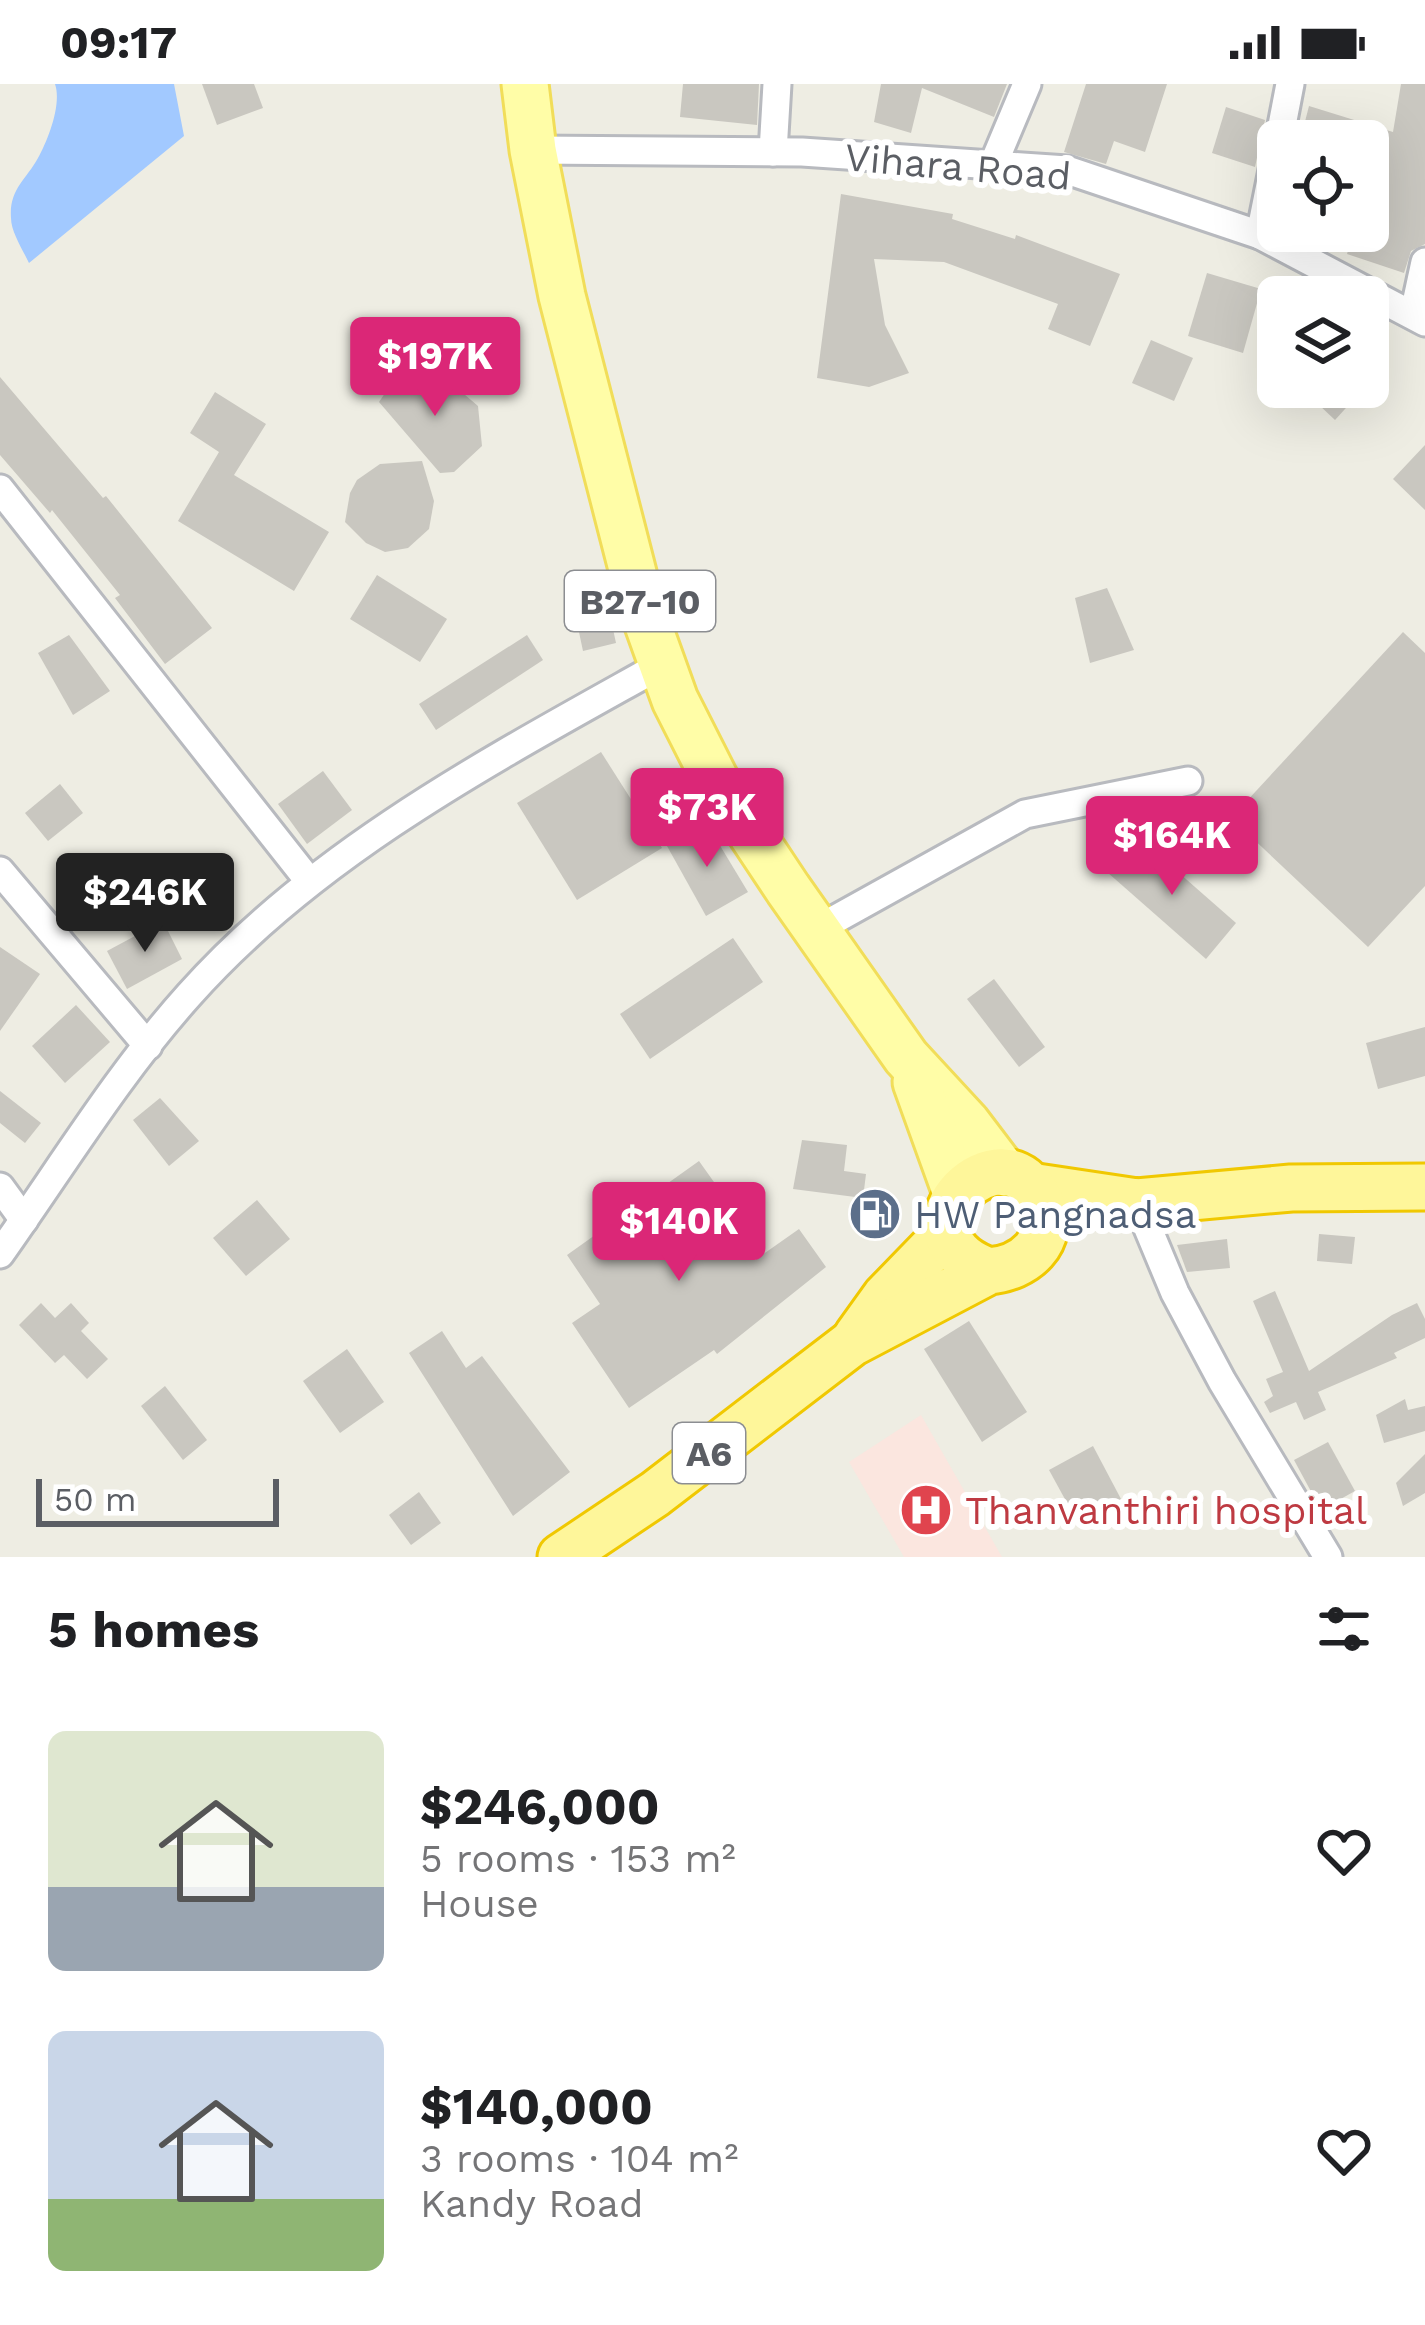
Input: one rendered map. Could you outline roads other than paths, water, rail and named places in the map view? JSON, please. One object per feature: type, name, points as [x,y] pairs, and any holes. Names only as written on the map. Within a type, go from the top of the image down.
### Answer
[{"type":"highway","points":[[1137,1202],[1039,1246],[1026,1261],[1009,1269],[989,1271],[970,1264],[956,1250],[952,1212],[969,1180],[986,1173],[1137,1202],[1291,1188],[1425,1187]]},
{"type":"highway","points":[[1018,1179],[1045,1214],[1039,1246]]},
{"type":"highway","name":"A6","points":[[852,1343],[952,1212]]},
{"type":"highway","name":"A6","points":[[562,1557],[655,1494],[852,1343],[989,1271]]},
{"type":"main road","name":"B27-10","points":[[525,84],[533,150],[573,341],[661,665],[715,778],[817,929],[906,1057],[1018,1179]]},
{"type":"main road","name":"B27-10","points":[[906,1057],[952,1212]]},
{"type":"street","points":[[772,152],[778,84]]},
{"type":"street","points":[[993,165],[1027,84]]},
{"type":"street","points":[[1283,120],[1290,84]]},
{"type":"street","name":"Vihara Road","points":[[533,150],[772,152],[1066,170],[1257,234]]},
{"type":"street","name":"Vihara Road","points":[[1293,252],[1420,318]]},
{"type":"street","points":[[1420,318],[1425,262]]},
{"type":"street","points":[[0,489],[310,881]]},
{"type":"street","points":[[0,1254],[190,993],[310,881],[491,760],[661,665]]},
{"type":"street","points":[[817,929],[1025,814],[1188,781]]},
{"type":"street","points":[[0,871],[148,1046]]},
{"type":"street","points":[[0,1187],[24,1220]]},
{"type":"street","points":[[1137,1202],[1175,1293],[1222,1381],[1328,1557]]},
{"type":"water","points":[[55,84],[174,84],[184,136],[29,263],[13,229],[11,208],[15,192],[50,132],[57,101]]},
{"type":"place","name":"HW Pangnadsa","points":[[875,1214]]},
{"type":"place","name":"Thanvanthiri hospital","points":[[926,1510]]}]
